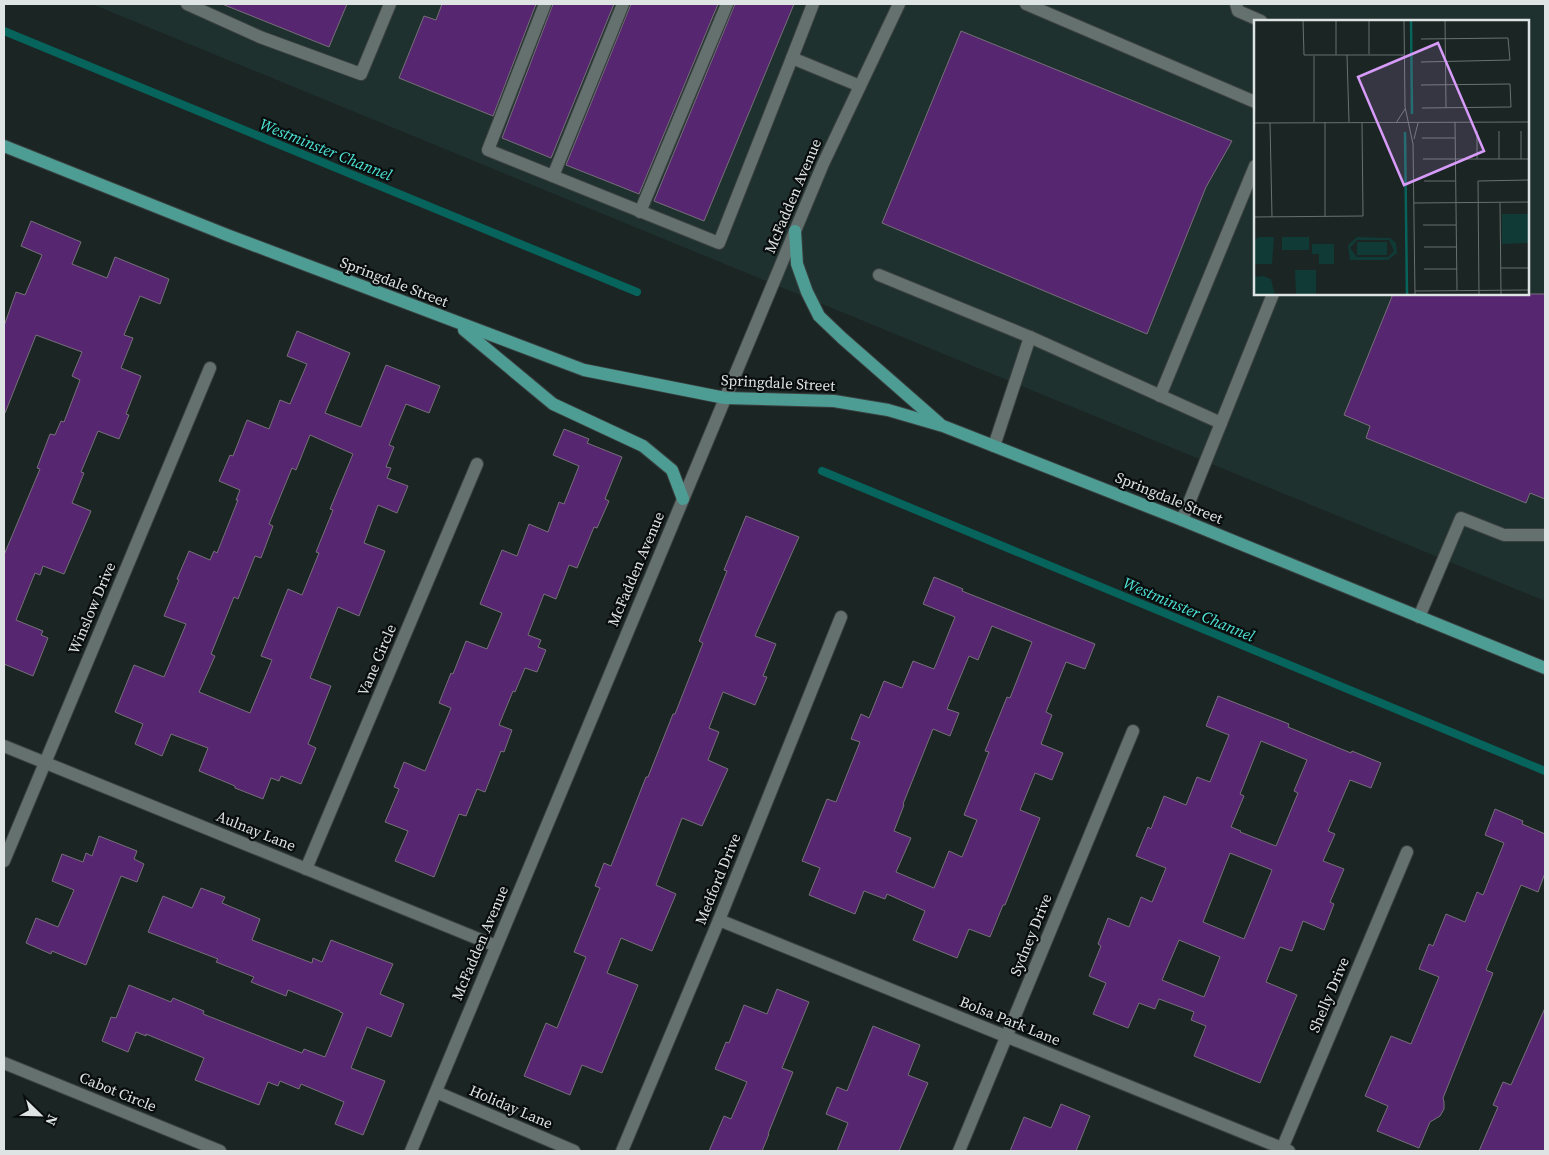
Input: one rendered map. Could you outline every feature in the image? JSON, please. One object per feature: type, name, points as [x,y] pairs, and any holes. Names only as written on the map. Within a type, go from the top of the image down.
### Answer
[{"type":"main road","name":"Springdale Street","points":[[4,146],[226,235],[584,370],[725,398],[834,401],[888,410],[943,426],[1182,520],[1545,668]]},
{"type":"main road","points":[[795,231],[797,264],[807,292],[819,316],[943,426]]},
{"type":"main road","points":[[456,323],[553,404],[643,446],[672,470],[683,499]]},
{"type":"street","points":[[187,4],[260,37],[361,74],[390,4]]},
{"type":"street","points":[[545,4],[488,150],[719,243],[812,4]]},
{"type":"street","points":[[553,176],[622,4]]},
{"type":"street","points":[[640,212],[727,4]]},
{"type":"street","name":"McFadden Avenue","points":[[411,1151],[823,164],[900,4]]},
{"type":"street","points":[[1026,4],[1254,102]]},
{"type":"street","points":[[1236,4],[1238,11],[1259,20]]},
{"type":"street","points":[[792,58],[860,86]]},
{"type":"street","points":[[1160,396],[1254,168]]},
{"type":"street","points":[[879,275],[1030,337],[1221,424]]},
{"type":"street","points":[[1182,520],[1273,295]]},
{"type":"street","points":[[994,446],[1030,337]]},
{"type":"street","name":"Winslow Drive","points":[[4,861],[210,368]]},
{"type":"street","name":"Vane Circle","points":[[306,869],[477,464]]},
{"type":"street","points":[[1419,617],[1461,518],[1504,535],[1545,535]]},
{"type":"street","name":"Medford Drive","points":[[622,1151],[719,920],[841,617]]},
{"type":"street","name":"Sydney Drive","points":[[959,1151],[1133,731]]},
{"type":"street","name":"Aulnay Lane","points":[[4,746],[496,946]]},
{"type":"street","name":"Shelly Drive","points":[[1284,1150],[1407,852]]},
{"type":"street","name":"Bolsa Park Lane","points":[[719,920],[1284,1150]]},
{"type":"street","name":"Cabot Circle","points":[[4,1064],[220,1151]]},
{"type":"street","name":"Holiday Lane","points":[[436,1092],[574,1151]]},
{"type":"shaded area","points":[[92,4],[1545,4],[1545,601]]},
{"type":"building","points":[[222,4],[347,4],[329,47]]},
{"type":"building","points":[[442,4],[536,4],[493,116],[399,78],[424,16],[436,20]]},
{"type":"building","points":[[553,4],[614,4],[551,158],[502,138]]},
{"type":"building","points":[[631,4],[718,4],[639,194],[566,165]]},
{"type":"building","points":[[735,4],[794,4],[704,221],[654,201]]},
{"type":"building","points":[[961,31],[1232,141],[1206,187],[1147,334],[882,223]]},
{"type":"building","points":[[31,221],[81,242],[72,264],[107,278],[115,257],[169,279],[160,304],[140,296],[124,335],[133,338],[121,368],[141,376],[126,414],[129,415],[119,439],[98,431],[81,472],[84,473],[72,503],[91,511],[64,574],[43,566],[40,575],[35,573],[16,620],[43,631],[41,635],[48,638],[33,676],[4,664],[4,555],[40,469],[37,468],[50,434],[55,435],[61,421],[64,422],[80,380],[72,376],[82,352],[36,335],[4,413],[4,326],[16,292],[25,295],[42,255],[21,246]]},
{"type":"building","points":[[1545,294],[1545,499],[1530,493],[1526,503],[1366,438],[1370,426],[1344,415],[1393,295]]},
{"type":"building","points":[[297,331],[350,353],[325,413],[361,427],[386,365],[440,386],[429,413],[406,404],[389,445],[394,447],[386,467],[391,468],[387,478],[408,486],[397,513],[378,505],[364,543],[385,551],[359,616],[338,607],[310,678],[331,686],[308,744],[316,748],[301,784],[281,776],[279,781],[271,778],[263,799],[199,771],[208,748],[171,734],[162,756],[135,744],[143,724],[115,712],[134,665],[164,677],[186,624],[164,616],[179,580],[177,579],[189,551],[210,560],[214,551],[217,553],[238,500],[236,500],[240,490],[219,481],[230,455],[233,456],[247,420],[269,429],[280,400],[290,404],[307,364],[287,356]],"holes":[[[310,435],[353,454],[330,509],[333,510],[316,552],[319,553],[302,595],[288,589],[261,656],[272,660],[250,713],[199,692],[215,656],[211,654],[234,597],[238,599],[255,556],[261,558],[273,526],[269,524],[292,468],[296,470]]]},
{"type":"building","points":[[564,429],[589,439],[587,443],[622,457],[605,499],[609,501],[597,528],[594,527],[577,568],[569,565],[556,599],[544,594],[528,635],[541,640],[538,647],[546,650],[537,672],[525,668],[515,692],[513,691],[499,725],[512,730],[504,752],[501,751],[485,792],[477,789],[466,816],[459,814],[434,877],[395,861],[408,831],[385,822],[399,789],[394,787],[404,762],[425,771],[451,708],[439,703],[466,641],[487,649],[502,613],[480,604],[502,550],[517,556],[529,524],[548,532],[559,502],[564,504],[579,466],[553,455]]},
{"type":"building","points":[[746,516],[799,537],[755,636],[776,644],[763,676],[767,677],[755,705],[723,692],[709,728],[719,732],[708,760],[728,769],[702,826],[682,818],[656,885],[676,894],[652,951],[621,938],[607,973],[638,985],[602,1073],[582,1065],[570,1095],[524,1076],[546,1023],[557,1028],[586,957],[574,952],[600,888],[595,886],[604,863],[611,866],[646,777],[648,777],[673,714],[675,714],[703,643],[699,641],[727,571],[724,570]]},
{"type":"building","points":[[934,577],[963,589],[962,591],[1095,644],[1085,669],[1066,662],[1046,712],[1052,715],[1041,744],[1063,753],[1052,780],[1035,773],[1020,810],[1040,818],[1005,905],[1003,905],[990,937],[969,929],[957,958],[913,940],[925,911],[887,894],[885,899],[864,891],[855,914],[809,895],[820,868],[802,861],[827,799],[836,802],[860,742],[851,739],[861,714],[869,718],[884,681],[902,688],[913,661],[934,669],[955,617],[923,604]],"holes":[[[992,626],[1032,642],[1010,698],[1007,697],[985,751],[989,752],[964,815],[977,820],[962,857],[949,851],[934,888],[896,872],[911,838],[894,831],[903,804],[933,729],[950,736],[959,713],[947,709],[969,656],[978,660]]]},
{"type":"building","points":[[1218,696],[1289,724],[1288,727],[1351,753],[1352,751],[1381,763],[1371,788],[1350,780],[1328,831],[1335,834],[1323,861],[1344,869],[1330,902],[1334,904],[1324,930],[1303,921],[1292,951],[1280,947],[1266,982],[1297,995],[1260,1083],[1194,1056],[1206,1026],[1191,1020],[1194,1012],[1159,999],[1155,1009],[1139,1003],[1128,1028],[1093,1014],[1106,983],[1089,976],[1101,946],[1098,944],[1108,918],[1129,927],[1141,897],[1152,902],[1166,868],[1136,856],[1148,827],[1151,829],[1164,796],[1186,805],[1197,777],[1210,782],[1229,735],[1206,726]],"holes":[[[1261,741],[1307,760],[1294,791],[1298,793],[1276,846],[1231,827],[1244,796],[1240,794]],[[1230,853],[1272,870],[1244,939],[1203,922]],[[1179,940],[1220,957],[1204,997],[1162,980]]]},
{"type":"building","points":[[1495,809],[1523,821],[1522,824],[1545,834],[1545,873],[1538,892],[1521,885],[1486,970],[1493,973],[1443,1098],[1444,1109],[1440,1116],[1430,1122],[1419,1148],[1377,1131],[1388,1106],[1365,1096],[1391,1036],[1411,1044],[1439,977],[1419,969],[1429,944],[1433,946],[1446,914],[1465,922],[1477,892],[1483,895],[1504,843],[1485,835]]},
{"type":"building","points":[[99,836],[137,851],[134,859],[144,864],[137,882],[121,876],[86,965],[52,951],[51,954],[26,943],[36,918],[58,927],[74,890],[52,881],[62,854],[83,862],[86,853],[92,856]]},
{"type":"building","points":[[201,888],[225,897],[222,903],[260,919],[252,940],[312,963],[313,958],[322,962],[331,940],[393,964],[380,994],[404,1004],[391,1037],[367,1027],[351,1068],[385,1081],[363,1135],[335,1124],[344,1102],[301,1084],[299,1089],[280,1081],[278,1086],[268,1082],[259,1105],[195,1080],[204,1058],[146,1034],[146,1036],[136,1032],[128,1052],[102,1041],[111,1017],[116,1018],[129,985],[171,1002],[173,998],[204,1011],[203,1014],[302,1053],[304,1049],[325,1057],[343,1013],[288,990],[286,996],[251,982],[254,977],[216,962],[218,959],[148,932],[163,896],[192,908]]},
{"type":"building","points":[[777,989],[809,1002],[782,1068],[793,1072],[762,1151],[709,1151],[724,1116],[731,1119],[747,1082],[715,1069],[726,1042],[729,1043],[744,1005],[767,1014]]},
{"type":"building","points":[[1545,1008],[1545,1151],[1479,1151],[1498,1107],[1493,1105],[1503,1082],[1511,1085]]},
{"type":"building","points":[[873,1026],[920,1045],[908,1075],[928,1083],[899,1151],[837,1151],[848,1123],[826,1114],[837,1087],[847,1091]]},
{"type":"building","points":[[1061,1104],[1090,1116],[1076,1151],[1010,1151],[1024,1117],[1051,1128]]},
{"type":"waterway","name":"Westminster Channel","points":[[4,31],[637,292]]},
{"type":"waterway","name":"Westminster Channel","points":[[822,471],[1545,771]]}]
